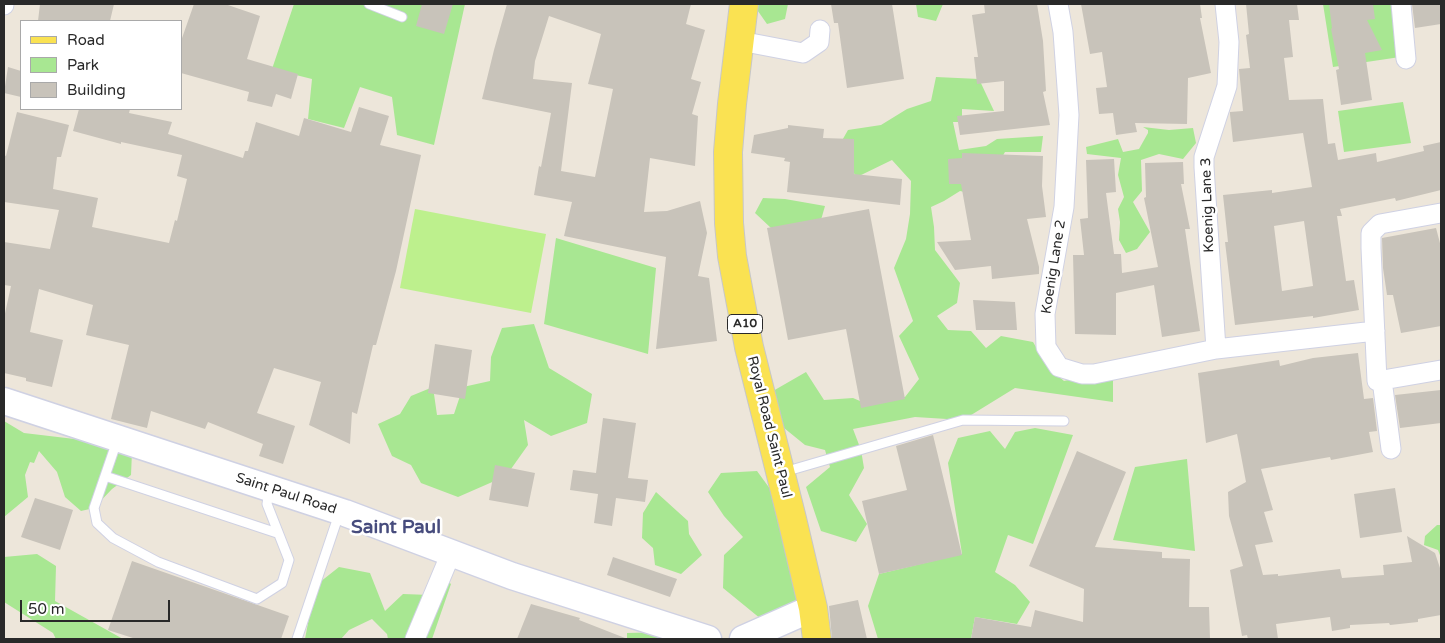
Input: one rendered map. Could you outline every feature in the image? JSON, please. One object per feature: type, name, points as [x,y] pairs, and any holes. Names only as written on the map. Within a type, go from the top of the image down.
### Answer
[{"type":"main road","name":"Royal Road Saint Paul","points":[[744,4],[728,152],[729,223],[732,256],[749,347],[781,473],[812,608],[817,639]]},
{"type":"main road","name":"Saint Paul Road","points":[[4,401],[340,512],[512,576],[708,639]]},
{"type":"main road","points":[[743,639],[812,608]]},
{"type":"street","name":"Koenig Lane 2","points":[[1058,4],[1069,115],[1064,207],[1045,314],[1046,347],[1059,367],[1082,374],[1094,374],[1216,349],[1375,331]]},
{"type":"street","name":"Koenig Lane 3","points":[[1216,349],[1204,162],[1227,86],[1229,42],[1225,4]]},
{"type":"street","points":[[1402,4],[1406,59]]},
{"type":"street","points":[[740,42],[803,52],[819,42],[820,30]]},
{"type":"street","points":[[1441,213],[1380,224],[1371,233],[1376,381],[1441,370]]},
{"type":"street","points":[[1382,380],[1392,449]]},
{"type":"street","points":[[415,639],[451,553]]},
{"type":"lane","points":[[369,4],[402,17]]},
{"type":"lane","points":[[781,473],[963,420],[1064,421]]},
{"type":"lane","points":[[118,439],[94,508],[97,523],[113,538],[158,562],[257,599],[282,583],[289,560],[267,504],[269,488]]},
{"type":"lane","points":[[105,476],[277,533]]},
{"type":"lane","points":[[297,639],[340,512]]},
{"type":"green space","points":[[294,4],[465,4],[434,145],[397,135],[392,97],[360,87],[344,128],[308,119],[312,79],[272,69]]},
{"type":"green space","points":[[753,4],[788,4],[785,19],[767,24]]},
{"type":"green space","points":[[916,4],[943,4],[936,21],[918,17]]},
{"type":"green space","points":[[1323,4],[1391,4],[1400,57],[1333,67]]},
{"type":"green space","points":[[936,77],[979,79],[994,111],[962,109],[962,122],[953,122],[959,150],[986,146],[997,139],[1043,136],[1041,152],[1005,152],[983,196],[960,191],[931,207],[935,250],[960,283],[957,303],[937,316],[948,330],[971,331],[986,348],[1001,336],[1033,342],[1048,367],[1064,381],[1094,374],[1113,375],[1113,402],[1015,388],[963,420],[915,417],[853,429],[861,450],[864,468],[849,495],[867,524],[856,542],[821,531],[806,487],[830,467],[825,450],[805,445],[773,419],[766,395],[806,372],[824,400],[853,398],[867,404],[905,397],[919,379],[899,336],[913,321],[894,268],[906,239],[910,214],[911,181],[892,160],[857,177],[836,151],[848,130],[881,125],[907,109],[931,101]]},
{"type":"green space","points":[[1403,102],[1411,143],[1344,152],[1338,111]]},
{"type":"green space","points":[[1143,127],[1169,130],[1193,128],[1196,143],[1183,159],[1159,154],[1141,160],[1142,191],[1133,202],[1150,232],[1137,249],[1126,253],[1119,240],[1120,222],[1118,209],[1124,197],[1118,175],[1121,158],[1087,154],[1086,147],[1118,139],[1123,152],[1139,149],[1148,133],[1148,130]]},
{"type":"green space","points":[[763,198],[785,199],[825,206],[821,220],[771,228],[755,213]]},
{"type":"green space","points":[[415,209],[546,234],[531,313],[400,288]]},
{"type":"green space","points":[[556,238],[656,268],[648,354],[544,324]]},
{"type":"green space","points":[[534,324],[549,368],[592,394],[587,423],[551,436],[524,420],[528,445],[506,476],[458,497],[421,483],[411,465],[392,456],[378,424],[400,414],[411,396],[433,387],[437,415],[454,414],[463,387],[490,381],[491,357],[502,328]]},
{"type":"green space","points":[[4,421],[24,433],[83,440],[132,452],[131,475],[112,489],[94,508],[81,511],[65,497],[57,472],[39,451],[34,463],[30,462],[25,475],[28,497],[4,517]]},
{"type":"green space","points":[[1035,428],[1073,435],[1033,544],[1008,535],[995,572],[1015,585],[1030,602],[1017,624],[975,617],[971,639],[878,639],[868,606],[879,574],[962,554],[948,463],[958,438],[990,431],[1005,449],[1015,432]]},
{"type":"green space","points":[[1187,459],[1195,551],[1113,540],[1135,467]]},
{"type":"green space","points":[[757,471],[792,519],[807,582],[795,607],[761,619],[723,588],[724,555],[743,537],[724,516],[708,492],[721,473]]},
{"type":"green space","points":[[656,492],[688,521],[689,534],[702,555],[681,574],[655,565],[653,548],[642,538],[643,513]]},
{"type":"green space","points":[[1437,525],[1441,525],[1441,558],[1438,550],[1424,545],[1425,536]]},
{"type":"green space","points":[[37,554],[56,566],[55,601],[123,639],[56,639],[53,633],[4,602],[4,557]]},
{"type":"green space","points":[[339,567],[370,573],[385,611],[403,594],[430,595],[445,579],[451,584],[432,639],[388,639],[387,634],[372,619],[349,630],[341,639],[305,639],[315,586]]},
{"type":"green space","points":[[665,632],[664,639],[627,639],[627,633]]},
{"type":"building","points":[[40,4],[114,4],[110,20],[38,20]]},
{"type":"building","points":[[194,4],[225,4],[260,16],[247,59],[298,74],[291,99],[276,94],[272,107],[247,101],[249,92],[182,73],[182,38]]},
{"type":"building","points":[[422,4],[453,4],[444,34],[416,26]]},
{"type":"building","points":[[507,4],[691,4],[686,24],[705,30],[691,79],[701,82],[692,114],[698,116],[695,166],[650,158],[644,212],[667,211],[700,201],[707,233],[698,276],[709,278],[717,341],[656,349],[666,257],[564,236],[572,202],[534,195],[551,113],[482,99]],"holes":[[[549,16],[601,34],[588,84],[613,89],[595,177],[561,171],[572,83],[533,79],[535,61]]]},
{"type":"building","points":[[831,4],[892,4],[904,79],[847,88],[838,23],[834,23]]},
{"type":"building","points":[[984,4],[1037,4],[1043,41],[1046,91],[1043,92],[1050,125],[960,135],[957,116],[1004,111],[1004,81],[977,84],[974,57],[978,57],[972,15],[985,13]]},
{"type":"building","points":[[1081,4],[1200,4],[1202,18],[1200,18],[1211,73],[1188,78],[1187,124],[1135,123],[1137,132],[1116,135],[1113,113],[1099,114],[1096,88],[1107,87],[1102,52],[1090,54]]},
{"type":"building","points":[[1246,4],[1297,4],[1299,20],[1289,20],[1293,57],[1284,58],[1289,100],[1323,99],[1328,144],[1335,143],[1338,160],[1376,153],[1377,162],[1424,151],[1423,146],[1441,142],[1441,190],[1396,201],[1395,198],[1340,209],[1342,216],[1337,216],[1346,281],[1354,280],[1359,310],[1313,318],[1313,316],[1235,325],[1225,242],[1228,242],[1223,195],[1272,190],[1272,193],[1312,187],[1303,133],[1233,142],[1230,112],[1243,111],[1239,69],[1250,68],[1246,35],[1249,34]],"holes":[[[1304,221],[1313,286],[1282,291],[1274,226]]]},
{"type":"building","points":[[1329,4],[1373,4],[1375,19],[1367,20],[1382,50],[1365,53],[1372,100],[1341,105],[1336,70],[1339,69],[1331,29]]},
{"type":"building","points":[[1412,4],[1441,4],[1441,24],[1415,28]]},
{"type":"building","points":[[8,67],[20,71],[20,97],[4,93]]},
{"type":"building","points":[[359,107],[389,116],[380,145],[421,155],[396,271],[376,345],[373,345],[357,414],[352,412],[350,444],[309,425],[321,382],[274,368],[257,413],[295,426],[283,464],[259,456],[263,444],[208,422],[205,429],[151,411],[147,428],[111,419],[129,345],[86,335],[93,305],[39,289],[30,332],[63,340],[52,387],[26,381],[26,378],[4,373],[4,318],[11,286],[4,285],[4,242],[50,249],[59,210],[4,202],[4,155],[6,156],[17,112],[69,125],[61,157],[57,157],[53,189],[98,198],[92,227],[169,243],[175,220],[177,221],[187,179],[177,176],[182,155],[121,142],[121,144],[73,131],[79,110],[130,110],[129,113],[172,122],[168,134],[243,158],[245,151],[248,151],[256,122],[299,136],[304,118],[351,132]]},
{"type":"building","points":[[788,125],[824,129],[823,138],[854,139],[854,174],[902,179],[900,205],[787,192],[790,162],[784,161],[785,158],[751,153],[754,135],[788,128]]},
{"type":"building","points":[[962,153],[1043,156],[1042,186],[1046,217],[1027,219],[1039,274],[992,279],[991,266],[955,270],[937,242],[971,240],[961,184],[949,184],[948,159],[962,158]]},
{"type":"building","points":[[1114,159],[1116,192],[1106,193],[1114,254],[1121,254],[1122,273],[1158,267],[1144,198],[1146,197],[1145,163],[1183,162],[1184,184],[1181,184],[1190,229],[1185,229],[1200,331],[1162,337],[1154,285],[1116,293],[1116,335],[1075,334],[1073,255],[1084,255],[1080,219],[1088,218],[1086,160]]},
{"type":"building","points":[[869,209],[905,399],[861,408],[846,329],[788,340],[767,228]]},
{"type":"building","points":[[1436,228],[1441,247],[1441,326],[1401,333],[1393,295],[1387,295],[1383,268],[1382,238]]},
{"type":"building","points":[[973,300],[1015,302],[1017,330],[976,330]]},
{"type":"building","points":[[435,344],[472,350],[465,399],[428,393]]},
{"type":"building","points":[[1358,353],[1364,399],[1373,398],[1377,431],[1369,432],[1373,452],[1331,460],[1330,457],[1261,469],[1273,510],[1264,512],[1273,542],[1255,545],[1263,575],[1278,574],[1278,576],[1340,569],[1342,578],[1384,575],[1383,565],[1412,562],[1407,536],[1435,553],[1441,571],[1441,615],[1418,619],[1418,622],[1390,625],[1389,623],[1350,625],[1350,628],[1332,631],[1330,617],[1276,624],[1278,639],[1248,639],[1247,635],[1242,636],[1230,570],[1243,566],[1229,516],[1228,492],[1246,482],[1237,434],[1206,443],[1198,373],[1279,360],[1280,366],[1313,358]]},
{"type":"building","points":[[1441,390],[1441,423],[1400,428],[1395,395]]},
{"type":"building","points":[[603,418],[636,423],[628,478],[648,480],[645,502],[616,498],[612,526],[594,523],[598,494],[570,490],[573,470],[596,473]]},
{"type":"building","points":[[933,435],[962,555],[879,574],[862,501],[907,490],[896,446]]},
{"type":"building","points":[[1077,451],[1126,472],[1095,547],[1162,552],[1162,558],[1190,559],[1189,607],[1209,607],[1210,639],[971,639],[975,617],[1031,627],[1035,610],[1083,622],[1084,589],[1029,566]]},
{"type":"building","points":[[495,465],[535,473],[528,507],[489,500]]},
{"type":"building","points":[[1395,488],[1402,532],[1360,538],[1354,494]]},
{"type":"building","points":[[35,498],[73,510],[60,550],[21,537]]},
{"type":"building","points":[[613,557],[677,579],[670,597],[607,575]]},
{"type":"building","points":[[132,561],[289,616],[281,639],[136,639],[108,630]]},
{"type":"building","points":[[858,600],[867,639],[832,639],[829,606]]},
{"type":"building","points":[[531,604],[580,618],[579,620],[625,639],[517,639]]},
{"type":"district","name":"Saint Paul","points":[[396,528]]}]
